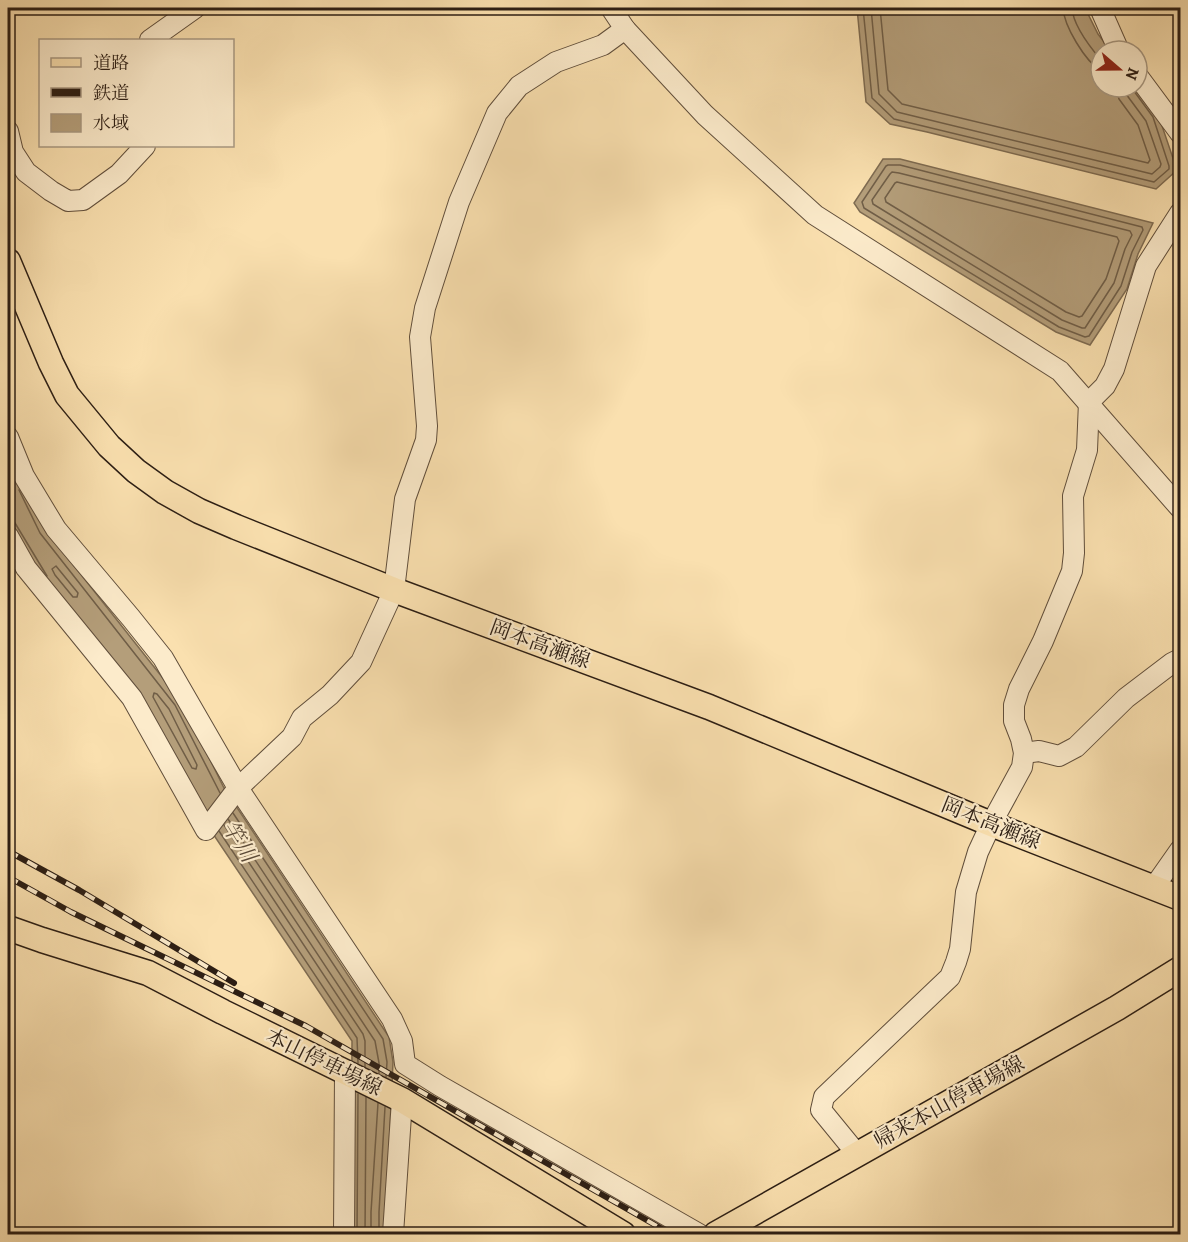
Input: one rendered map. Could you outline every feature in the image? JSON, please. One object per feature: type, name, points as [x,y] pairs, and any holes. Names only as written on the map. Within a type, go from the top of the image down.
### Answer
[{"type":"main road","name":"岡本高瀬線","points":[[8,261],[67,395],[109,446],[136,471],[165,492],[199,511],[394,590],[709,707],[991,824],[1180,898]]},
{"type":"main road","name":"本山停車場線","points":[[8,928],[148,973],[402,1100],[623,1234]]},
{"type":"main road","name":"帰来本山停車場線","points":[[716,1234],[1117,1008],[1180,969]]},
{"type":"street","points":[[151,39],[195,8]]},
{"type":"street","points":[[611,8],[625,29],[705,115],[815,215],[1060,371],[1180,508]]},
{"type":"street","points":[[1100,8],[1114,39]]},
{"type":"street","points":[[8,536],[26,567],[132,698],[206,830],[236,791],[292,737],[302,718],[330,695],[361,662],[394,590],[405,499],[426,440],[427,426],[420,338],[425,308],[459,202],[496,113],[519,86],[556,62],[603,45],[625,29]]},
{"type":"street","points":[[1149,91],[1180,133]]},
{"type":"street","points":[[8,131],[13,152],[27,172],[68,201],[83,200],[120,174],[144,147]]},
{"type":"street","points":[[857,1154],[821,1110],[824,1097],[950,977],[960,949],[966,892],[978,852],[1022,767],[1024,753],[1014,721],[1014,705],[1072,571],[1074,553],[1072,496],[1087,450],[1089,402],[1105,386],[1114,369],[1146,266],[1180,213]]},
{"type":"street","points":[[8,437],[24,476],[56,529],[163,658],[236,791],[392,1019],[402,1041],[405,1064],[699,1234]]},
{"type":"street","points":[[1024,753],[1039,751],[1059,756],[1077,747],[1126,698],[1180,659]]},
{"type":"street","points":[[1154,887],[1180,850]]},
{"type":"street","points":[[344,1234],[345,1072]]},
{"type":"street","points":[[393,1234],[402,1100]]},
{"type":"water","points":[[857,8],[1085,8],[1102,39],[1089,39],[1089,99],[1146,99],[1158,114],[1177,170],[1156,189],[890,124],[866,102]]},
{"type":"water","points":[[883,159],[900,159],[1153,223],[1138,254],[1127,289],[1090,345],[1056,332],[860,212],[854,203]]},
{"type":"water","name":"竿川","points":[[8,451],[45,529],[181,701],[228,796],[389,1037],[393,1062],[385,1234],[351,1234],[352,1041],[44,582],[8,522]]},
{"type":"railway","points":[[8,851],[79,890],[234,983]]},
{"type":"railway","points":[[8,877],[71,912],[306,1026],[671,1234]]}]
